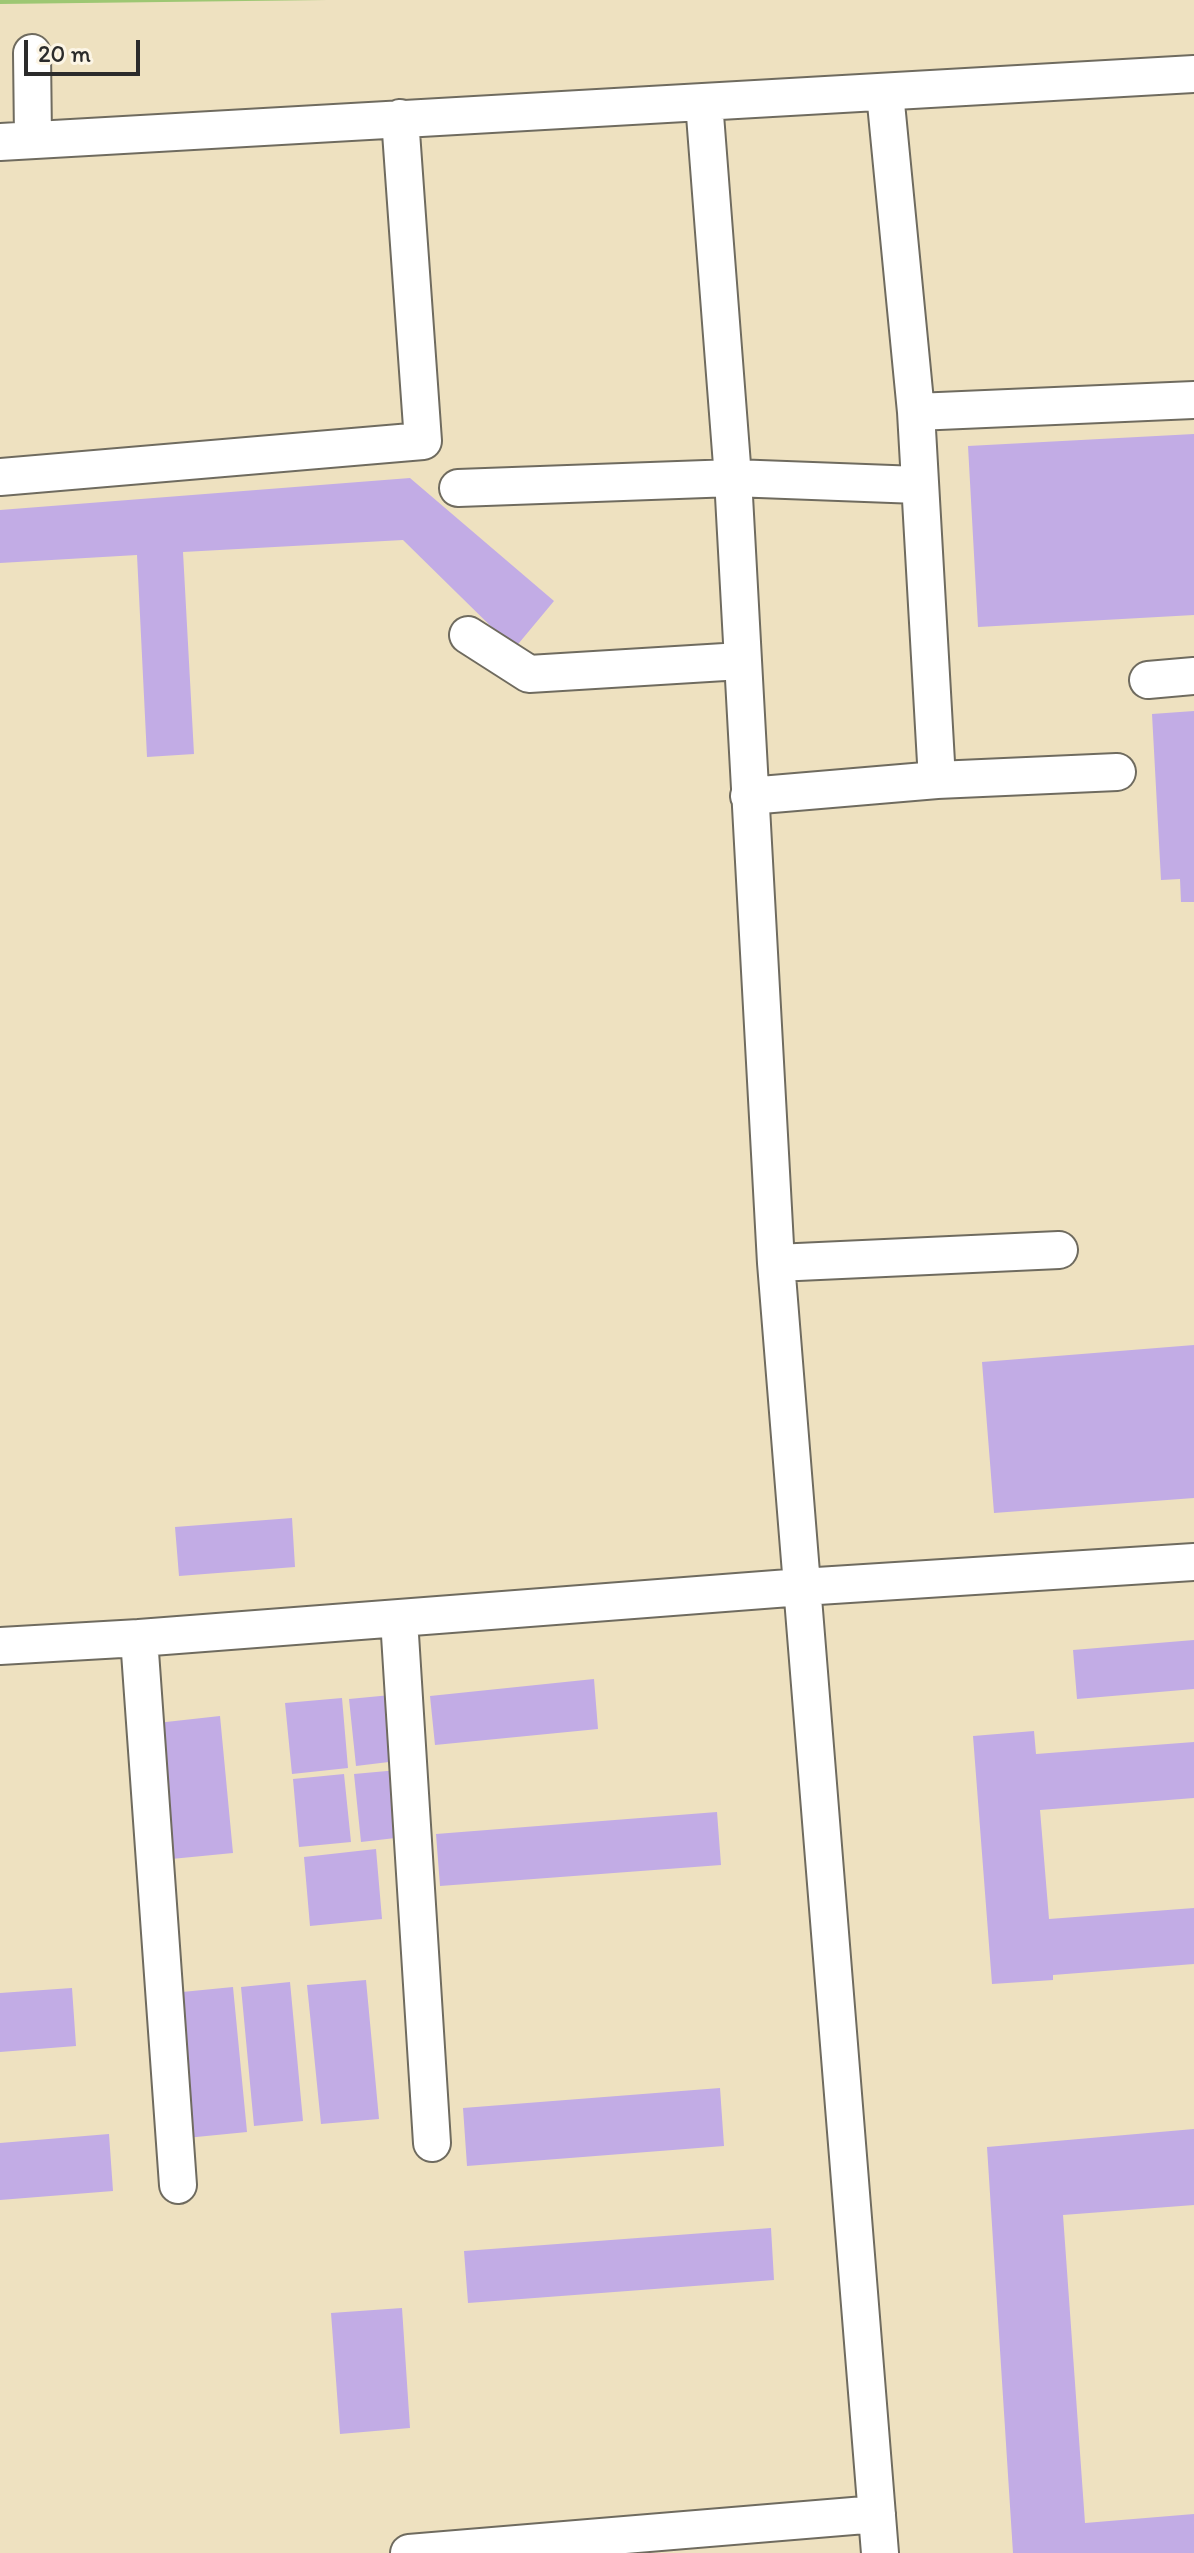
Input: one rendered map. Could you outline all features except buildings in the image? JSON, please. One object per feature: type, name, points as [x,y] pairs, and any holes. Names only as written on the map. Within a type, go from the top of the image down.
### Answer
[{"type":"street","points":[[32,53],[17,140],[1194,74]]},
{"type":"street","points":[[885,93],[916,412],[937,780]]},
{"type":"street","points":[[704,102],[733,478],[776,1263],[880,2553]]},
{"type":"street","points":[[0,477],[423,441],[400,118]]},
{"type":"street","points":[[916,412],[1194,400]]},
{"type":"street","points":[[458,488],[733,478],[918,485]]},
{"type":"street","points":[[468,635],[529,674],[741,661]]},
{"type":"street","points":[[1148,680],[1194,676]]},
{"type":"street","points":[[749,796],[937,780],[1117,772]]},
{"type":"street","points":[[776,1263],[1059,1250]]},
{"type":"street","points":[[0,1646],[802,1587],[1194,1562]]},
{"type":"street","points":[[399,1619],[432,2143]]},
{"type":"street","points":[[139,1638],[178,2185]]},
{"type":"street","points":[[409,2553],[877,2514]]},
{"type":"green space","points":[[0,0],[327,0],[0,4]]}]
